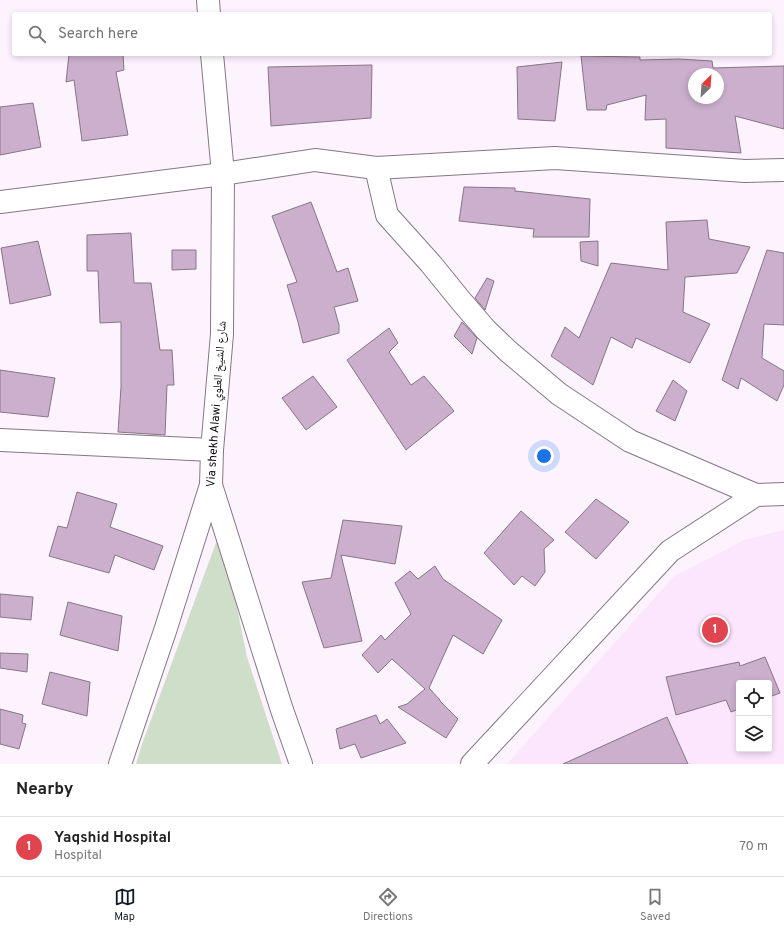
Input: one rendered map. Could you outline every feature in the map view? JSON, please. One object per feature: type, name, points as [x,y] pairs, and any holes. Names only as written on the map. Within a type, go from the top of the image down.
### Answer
[{"type":"street","points":[[208,0],[209,12]]},
{"type":"street","name":"Via shekh Alawi شارع الشيخ العلوي","points":[[120,764],[166,628],[211,485],[212,450],[222,334],[223,174],[212,56]]},
{"type":"street","points":[[0,202],[223,174],[315,160],[376,168],[555,158],[745,171],[784,170]]},
{"type":"street","points":[[376,168],[387,215],[431,264],[486,330],[509,352],[559,394],[630,441],[756,495],[784,494]]},
{"type":"street","points":[[0,440],[212,450]]},
{"type":"street","points":[[211,485],[282,710],[301,764]]},
{"type":"street","points":[[472,764],[670,552],[756,495]]},
{"type":"shaded area","points":[[784,530],[784,764],[507,764],[673,577],[744,540]]},
{"type":"green space","points":[[221,529],[247,657],[282,764],[136,764],[142,744]]},
{"type":"building","points":[[69,56],[123,56],[124,70],[116,72],[128,135],[82,141],[74,80],[66,82]]},
{"type":"building","points":[[581,56],[640,57],[640,60],[679,59],[712,61],[713,68],[784,66],[784,129],[735,116],[741,153],[666,148],[666,119],[645,120],[646,95],[607,105],[606,110],[587,110]]},
{"type":"building","points":[[562,62],[555,121],[518,119],[517,67]]},
{"type":"building","points":[[372,65],[371,118],[271,126],[268,67]]},
{"type":"building","points":[[33,103],[41,147],[0,155],[0,107]]},
{"type":"building","points":[[464,187],[515,188],[515,191],[590,199],[589,237],[533,237],[534,229],[459,221]]},
{"type":"building","points":[[311,202],[337,272],[348,268],[358,301],[334,307],[339,325],[339,333],[303,343],[287,285],[297,282],[272,216]]},
{"type":"building","points":[[707,220],[709,239],[750,247],[737,273],[685,277],[683,312],[710,324],[690,363],[636,338],[632,348],[611,337],[593,385],[551,356],[565,327],[579,338],[611,263],[668,270],[666,222]]},
{"type":"building","points":[[131,233],[134,283],[151,283],[160,350],[172,350],[174,385],[167,385],[165,435],[118,432],[121,387],[121,322],[100,323],[98,271],[87,271],[87,235]]},
{"type":"building","points":[[38,241],[51,295],[10,304],[1,248]]},
{"type":"building","points":[[598,241],[598,266],[581,261],[580,242]]},
{"type":"building","points":[[172,250],[196,250],[196,269],[172,270]]},
{"type":"building","points":[[767,250],[784,253],[784,325],[764,324],[762,358],[784,371],[784,385],[777,401],[741,378],[738,389],[722,380]]},
{"type":"building","points":[[487,278],[494,281],[485,310],[475,298]]},
{"type":"building","points":[[462,322],[477,338],[472,354],[454,336]]},
{"type":"building","points":[[389,328],[398,343],[389,352],[411,385],[424,376],[454,411],[406,450],[347,360]]},
{"type":"building","points":[[0,370],[55,378],[48,417],[0,412]]},
{"type":"building","points":[[313,376],[337,407],[306,430],[282,398]]},
{"type":"building","points":[[673,380],[687,391],[675,421],[656,411]]},
{"type":"building","points":[[77,492],[117,504],[110,527],[163,546],[154,570],[115,555],[109,573],[49,556],[58,526],[67,528]]},
{"type":"building","points":[[596,499],[629,522],[596,559],[565,532]]},
{"type":"building","points":[[521,511],[554,540],[544,549],[545,572],[535,586],[522,576],[514,585],[484,553]]},
{"type":"building","points":[[343,520],[402,526],[395,564],[341,555],[362,641],[324,648],[302,582],[331,578]]},
{"type":"building","points":[[435,566],[443,579],[502,620],[483,654],[453,635],[429,688],[458,719],[446,738],[398,707],[407,704],[425,689],[392,659],[378,673],[362,655],[381,635],[385,640],[411,614],[395,583],[410,571],[418,579]]},
{"type":"building","points":[[0,594],[33,597],[31,620],[0,617]]},
{"type":"building","points":[[68,602],[122,616],[118,651],[60,635]]},
{"type":"building","points":[[0,653],[28,654],[27,672],[0,668]]},
{"type":"building","points":[[765,657],[780,693],[772,696],[772,680],[736,680],[736,710],[731,712],[726,700],[676,715],[666,677],[739,662],[740,666]]},
{"type":"building","points":[[50,672],[90,682],[87,716],[42,704]]},
{"type":"building","points":[[0,709],[23,715],[22,723],[26,724],[19,749],[0,744]]},
{"type":"building","points":[[376,715],[380,724],[387,719],[406,743],[361,758],[355,744],[340,749],[336,729]]},
{"type":"building","points":[[667,717],[688,764],[563,764],[649,725]]},
{"type":"place","name":"Yaqshid Hospital","points":[[715,630]]}]
